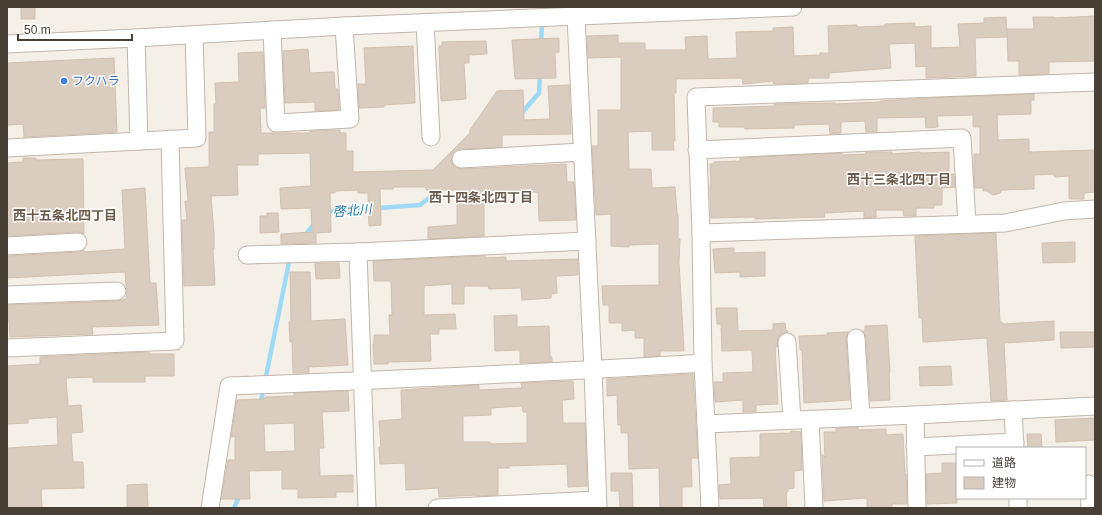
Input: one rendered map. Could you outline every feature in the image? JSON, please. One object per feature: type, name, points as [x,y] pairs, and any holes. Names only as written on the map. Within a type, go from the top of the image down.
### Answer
[{"type":"street","points":[[7,44],[425,23],[443,15],[548,12],[576,16],[673,10],[794,7]]},
{"type":"street","points":[[437,508],[598,504],[576,16]]},
{"type":"street","points":[[425,23],[431,137]]},
{"type":"street","points":[[272,30],[276,123],[350,119],[344,26]]},
{"type":"street","points":[[7,148],[197,138],[194,35]]},
{"type":"street","points":[[136,38],[139,141]]},
{"type":"street","points":[[710,508],[703,363],[701,233],[696,97],[1095,82]]},
{"type":"street","points":[[698,150],[962,138],[967,224]]},
{"type":"street","points":[[7,348],[175,341],[170,140]]},
{"type":"street","points":[[461,158],[582,152]]},
{"type":"street","points":[[701,233],[1005,223],[1064,210],[1095,209]]},
{"type":"street","points":[[7,246],[78,242]]},
{"type":"street","points":[[247,255],[358,252],[587,242]]},
{"type":"street","points":[[358,252],[367,508]]},
{"type":"street","points":[[7,295],[117,291]]},
{"type":"street","points":[[856,338],[861,417]]},
{"type":"street","points":[[788,342],[792,420]]},
{"type":"street","points":[[210,508],[229,386],[593,370],[703,363]]},
{"type":"street","points":[[706,424],[1095,406]]},
{"type":"street","points":[[915,447],[1015,445],[1013,410]]},
{"type":"street","points":[[915,415],[917,508]]},
{"type":"street","points":[[810,419],[814,508]]},
{"type":"street","points":[[1089,484],[1090,508]]},
{"type":"building","points":[[21,7],[35,7],[35,19],[21,19]]},
{"type":"building","points":[[1095,16],[1095,61],[1049,62],[1049,74],[1019,75],[1019,61],[1008,61],[1007,29],[1034,29],[1033,17],[1055,18]]},
{"type":"building","points":[[1006,17],[1007,37],[975,38],[976,76],[926,78],[926,66],[916,67],[915,43],[889,44],[891,68],[829,73],[829,78],[808,78],[808,83],[774,84],[773,81],[743,84],[742,78],[676,79],[676,93],[674,93],[674,150],[652,150],[652,131],[628,132],[629,169],[651,169],[652,188],[675,187],[678,214],[678,239],[680,239],[679,262],[684,351],[660,351],[660,356],[644,357],[644,338],[635,338],[635,330],[622,331],[622,323],[609,323],[609,305],[603,305],[602,286],[659,285],[659,244],[629,245],[629,247],[611,246],[611,214],[596,215],[592,146],[598,146],[598,110],[621,110],[621,57],[588,58],[587,36],[618,35],[618,43],[645,43],[645,50],[686,50],[685,37],[707,36],[708,59],[737,58],[736,32],[773,31],[773,28],[793,27],[794,56],[820,55],[820,53],[829,53],[828,26],[857,25],[857,27],[915,23],[915,27],[931,26],[931,48],[960,47],[958,24],[984,23],[984,18]]},
{"type":"building","points":[[559,38],[559,52],[555,53],[556,78],[515,79],[512,40]]},
{"type":"building","points":[[486,41],[487,54],[469,55],[469,63],[464,63],[466,99],[441,101],[439,46],[442,46],[442,42]]},
{"type":"building","points":[[413,46],[415,103],[384,105],[384,107],[359,108],[358,84],[366,84],[364,48]]},
{"type":"building","points":[[308,49],[310,73],[334,72],[335,89],[338,89],[339,110],[315,111],[315,102],[285,103],[283,51]]},
{"type":"building","points":[[263,52],[265,108],[260,108],[261,133],[310,133],[310,131],[340,130],[340,133],[346,133],[346,151],[353,151],[353,172],[433,170],[470,133],[470,130],[497,91],[523,90],[524,120],[550,119],[548,86],[569,85],[571,134],[502,135],[502,147],[460,149],[456,150],[452,154],[451,159],[453,165],[462,169],[566,164],[567,182],[574,182],[576,220],[539,221],[538,192],[514,193],[514,190],[484,191],[484,236],[428,239],[428,227],[457,225],[457,190],[426,190],[426,187],[393,187],[393,189],[380,189],[381,225],[369,226],[368,193],[358,193],[358,190],[335,191],[335,193],[330,193],[331,232],[316,233],[316,243],[281,244],[281,234],[312,232],[311,208],[281,209],[280,188],[311,186],[310,153],[258,154],[258,165],[237,165],[238,195],[211,196],[214,234],[213,249],[215,285],[184,286],[182,220],[187,220],[185,201],[188,201],[185,168],[209,167],[209,132],[214,132],[214,104],[216,104],[215,83],[239,82],[238,53]]},
{"type":"building","name":"フクハラ","points":[[114,58],[117,132],[24,137],[23,124],[7,125],[7,63]]},
{"type":"building","points":[[1034,94],[1034,100],[1031,100],[1031,114],[997,115],[998,140],[1029,139],[1029,152],[1095,150],[1095,192],[1084,193],[1084,199],[1069,199],[1069,176],[1055,177],[1053,174],[1034,175],[1034,189],[1002,190],[1000,193],[993,195],[987,191],[983,191],[983,188],[975,188],[974,154],[980,154],[980,127],[973,127],[973,115],[937,116],[938,127],[926,128],[925,117],[877,118],[877,132],[866,132],[865,121],[841,122],[841,133],[830,134],[829,124],[794,125],[794,128],[745,129],[744,127],[719,127],[719,122],[713,122],[713,108],[775,106],[774,104],[835,104],[928,98]]},
{"type":"building","points":[[866,152],[892,152],[892,154],[949,152],[949,174],[954,174],[955,187],[942,188],[942,205],[934,205],[934,208],[916,208],[916,216],[904,216],[903,210],[876,210],[876,217],[864,218],[864,211],[824,213],[825,217],[755,219],[755,217],[711,218],[710,164],[714,164],[714,162],[740,161],[740,158],[842,153],[842,155],[866,154]]},
{"type":"building","points":[[23,158],[36,158],[36,160],[83,159],[84,234],[77,232],[7,236],[7,163],[23,162]]},
{"type":"building","points":[[145,188],[150,283],[156,283],[159,325],[92,327],[93,334],[10,337],[9,321],[7,321],[7,305],[117,301],[126,299],[127,291],[125,272],[7,278],[7,256],[79,252],[84,250],[84,252],[125,249],[122,190]]},
{"type":"building","points":[[267,213],[278,213],[279,232],[260,233],[260,216],[267,216]]},
{"type":"building","points":[[996,233],[1000,322],[1003,324],[1054,321],[1054,340],[1004,343],[1007,400],[991,401],[987,338],[923,342],[922,318],[919,318],[915,236]]},
{"type":"building","points":[[1075,242],[1075,262],[1043,263],[1042,243]]},
{"type":"building","points":[[734,248],[734,253],[765,252],[765,276],[740,277],[740,272],[715,273],[713,249]]},
{"type":"building","points":[[485,256],[485,258],[506,257],[506,261],[578,259],[578,275],[556,276],[557,293],[551,294],[551,298],[522,300],[521,288],[489,289],[488,286],[464,286],[464,304],[452,304],[452,284],[424,286],[424,315],[455,314],[456,329],[439,329],[439,334],[430,334],[431,361],[388,362],[388,364],[374,364],[374,335],[390,335],[389,315],[392,315],[391,281],[374,281],[373,261]]},
{"type":"building","points":[[315,263],[339,263],[340,278],[316,279]]},
{"type":"building","points":[[290,272],[310,272],[311,321],[345,319],[348,365],[309,367],[309,373],[293,373],[292,341],[290,342],[289,322],[291,322]]},
{"type":"building","points":[[716,308],[737,308],[738,331],[773,330],[773,324],[785,323],[786,331],[788,332],[778,337],[777,347],[775,347],[778,404],[756,405],[756,412],[743,412],[743,400],[715,402],[714,382],[723,382],[723,373],[753,372],[752,350],[722,351],[721,324],[717,324]]},
{"type":"building","points":[[517,315],[517,327],[549,326],[550,357],[552,357],[552,362],[520,363],[520,350],[495,351],[494,316]]},
{"type":"building","points":[[887,325],[890,400],[870,401],[866,337],[863,331],[865,331],[865,326]]},
{"type":"building","points":[[848,332],[846,339],[850,400],[804,403],[802,350],[800,350],[799,336],[828,335],[827,333]]},
{"type":"building","points":[[1060,332],[1095,332],[1095,347],[1061,348]]},
{"type":"building","points":[[149,352],[149,354],[174,354],[174,376],[145,376],[145,382],[93,382],[93,377],[66,378],[68,406],[81,405],[83,432],[71,433],[73,462],[83,462],[84,488],[41,489],[42,508],[7,508],[7,448],[58,445],[57,417],[28,419],[28,423],[7,424],[7,366],[40,364],[40,357]]},
{"type":"building","points":[[951,366],[952,385],[920,386],[919,367]]},
{"type":"building","points":[[693,374],[698,458],[691,458],[692,487],[682,487],[682,508],[660,508],[659,468],[629,469],[628,433],[621,433],[621,425],[618,425],[617,395],[607,396],[607,379]]},
{"type":"building","points":[[573,381],[574,399],[562,400],[563,423],[585,423],[587,486],[568,487],[567,464],[509,466],[509,468],[498,468],[498,495],[439,497],[438,488],[406,490],[405,463],[380,464],[379,447],[381,447],[379,421],[402,419],[401,390],[479,385],[479,390],[522,388],[521,383]],"holes":[[[522,406],[523,412],[527,412],[527,443],[490,444],[490,442],[463,442],[463,416],[491,415],[491,408]]]},
{"type":"building","points":[[348,391],[349,411],[322,412],[324,448],[319,448],[320,476],[353,475],[353,492],[336,492],[336,497],[298,498],[298,489],[282,489],[282,470],[249,471],[250,499],[221,499],[228,460],[235,460],[235,436],[231,437],[237,400],[294,396],[294,393]],"holes":[[[294,423],[295,451],[265,452],[264,424]]]},
{"type":"building","points":[[1095,418],[1095,440],[1056,442],[1055,420]]},
{"type":"building","points":[[858,427],[858,430],[886,429],[886,435],[903,434],[907,504],[892,504],[892,508],[867,508],[867,498],[824,501],[822,454],[825,457],[824,432],[836,432],[836,428]]},
{"type":"building","points":[[791,431],[801,432],[802,470],[794,471],[794,488],[788,489],[788,492],[786,492],[787,508],[764,508],[763,498],[720,499],[719,485],[731,484],[730,458],[760,457],[760,434],[791,433]]},
{"type":"building","points":[[1027,434],[1041,434],[1042,447],[1028,447]]},
{"type":"building","points":[[942,463],[956,463],[957,503],[927,504],[926,474],[942,473]]},
{"type":"building","points":[[611,473],[632,473],[633,508],[620,508],[619,491],[611,491]]},
{"type":"building","points":[[147,484],[148,508],[127,508],[127,485]]},
{"type":"waterway","name":"啓北川","points":[[541,44],[542,22]]},
{"type":"waterway","name":"啓北川","points":[[520,115],[539,93],[540,74]]},
{"type":"waterway","name":"啓北川","points":[[325,212],[420,205],[444,187]]},
{"type":"waterway","name":"啓北川","points":[[293,250],[315,223]]},
{"type":"waterway","name":"啓北川","points":[[265,381],[290,257]]},
{"type":"waterway","name":"啓北川","points":[[260,404],[264,388]]},
{"type":"waterway","name":"啓北川","points":[[234,508],[240,495]]},
{"type":"place","name":"フクハラ","points":[[64,81]]},
{"type":"district","name":"西十三条北四丁目","points":[[899,179]]},
{"type":"district","name":"西十四条北四丁目","points":[[481,197]]},
{"type":"district","name":"西十五条北四丁目","points":[[65,215]]}]
